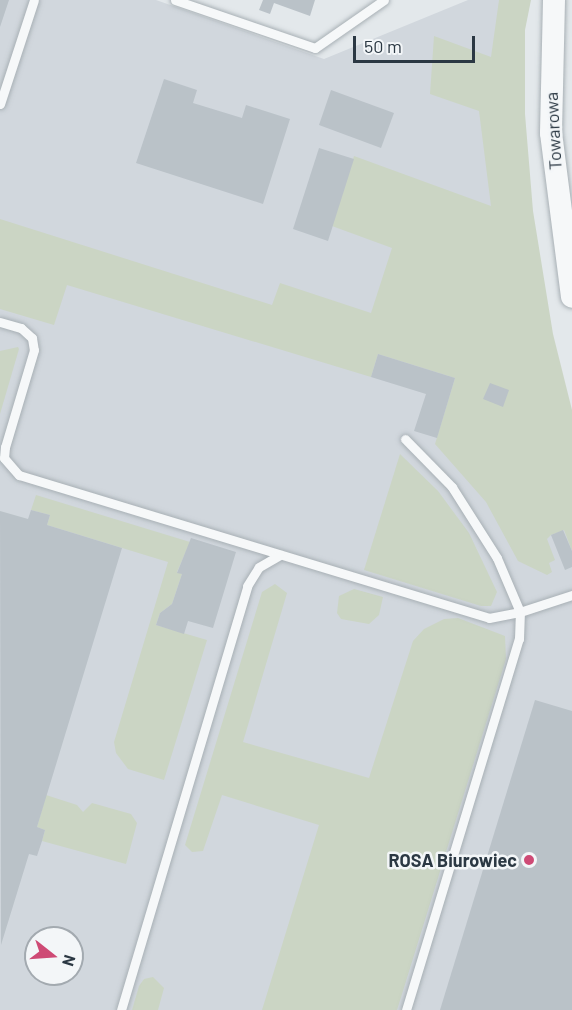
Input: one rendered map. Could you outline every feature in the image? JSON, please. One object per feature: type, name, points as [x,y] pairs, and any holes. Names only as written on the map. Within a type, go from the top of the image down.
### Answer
[{"type":"street","name":"Towarowa","points":[[554,0],[551,133],[572,297]]},
{"type":"lane","points":[[0,104],[34,0]]},
{"type":"lane","points":[[175,0],[315,48],[384,0]]},
{"type":"lane","points":[[0,322],[21,328],[32,338],[34,350],[5,447],[4,458],[10,468],[20,475],[489,618],[520,612],[572,595]]},
{"type":"lane","points":[[405,439],[452,487],[497,558],[520,612],[519,639],[406,1010]]},
{"type":"lane","points":[[121,1010],[247,586],[259,567],[280,555]]},
{"type":"shaded area","points":[[0,0],[156,0],[324,59],[468,0],[520,0],[490,116],[572,512],[572,1010],[0,1010]]},
{"type":"green space","points":[[499,0],[531,0],[525,30],[525,114],[533,211],[553,334],[572,410],[572,551],[564,530],[547,539],[555,560],[549,563],[552,572],[547,575],[518,561],[486,502],[435,444],[455,378],[378,354],[371,377],[67,285],[54,325],[0,309],[0,219],[272,305],[280,283],[371,313],[392,248],[332,226],[354,156],[491,206],[479,111],[430,94],[434,36],[491,57]]},
{"type":"green space","points":[[18,347],[19,349],[0,414],[0,351]]},
{"type":"green space","points":[[400,454],[438,491],[469,533],[497,592],[491,606],[481,606],[364,570]]},
{"type":"green space","points":[[36,495],[190,542],[177,572],[182,574],[172,604],[160,613],[156,625],[207,640],[164,780],[128,769],[116,753],[114,742],[168,562],[47,525],[50,515],[31,510]]},
{"type":"green space","points":[[275,584],[287,593],[243,742],[369,778],[413,641],[424,629],[444,619],[458,618],[505,636],[506,659],[397,1010],[262,1010],[319,825],[222,795],[203,851],[192,852],[185,845],[262,592]]},
{"type":"green space","points":[[354,589],[383,597],[379,615],[369,624],[341,619],[337,613],[339,596]]},
{"type":"green space","points":[[46,795],[77,805],[83,812],[92,803],[131,814],[137,823],[126,864],[42,841],[45,830],[37,827]]},
{"type":"green space","points":[[153,977],[164,988],[158,1010],[132,1010],[139,986],[144,979]]},
{"type":"building","points":[[0,0],[9,0],[0,27]]},
{"type":"building","points":[[263,0],[315,0],[310,16],[274,3],[270,14],[259,10]]},
{"type":"building","points":[[164,79],[197,90],[193,103],[242,118],[246,105],[290,119],[263,204],[136,163]]},
{"type":"building","points":[[331,90],[394,113],[381,148],[319,125]]},
{"type":"building","points":[[319,148],[354,159],[328,241],[293,229]]},
{"type":"building","points":[[378,354],[455,378],[437,438],[414,431],[426,394],[371,377]]},
{"type":"building","points":[[490,383],[509,390],[503,407],[483,399]]},
{"type":"building","points":[[31,510],[50,515],[47,525],[122,548],[37,827],[45,830],[42,841],[37,856],[29,854],[1,945],[0,511],[28,519]]},
{"type":"building","points":[[563,530],[572,551],[572,567],[565,570],[551,535]]},
{"type":"building","points":[[191,538],[236,552],[213,628],[188,621],[184,634],[156,625],[160,613],[172,604],[182,574],[177,573]]},
{"type":"building","name":"ROSA Biurowiec","points":[[535,700],[572,711],[572,1010],[440,1010]]},
{"type":"place","name":"ROSA Biurowiec","points":[[529,860]]}]
